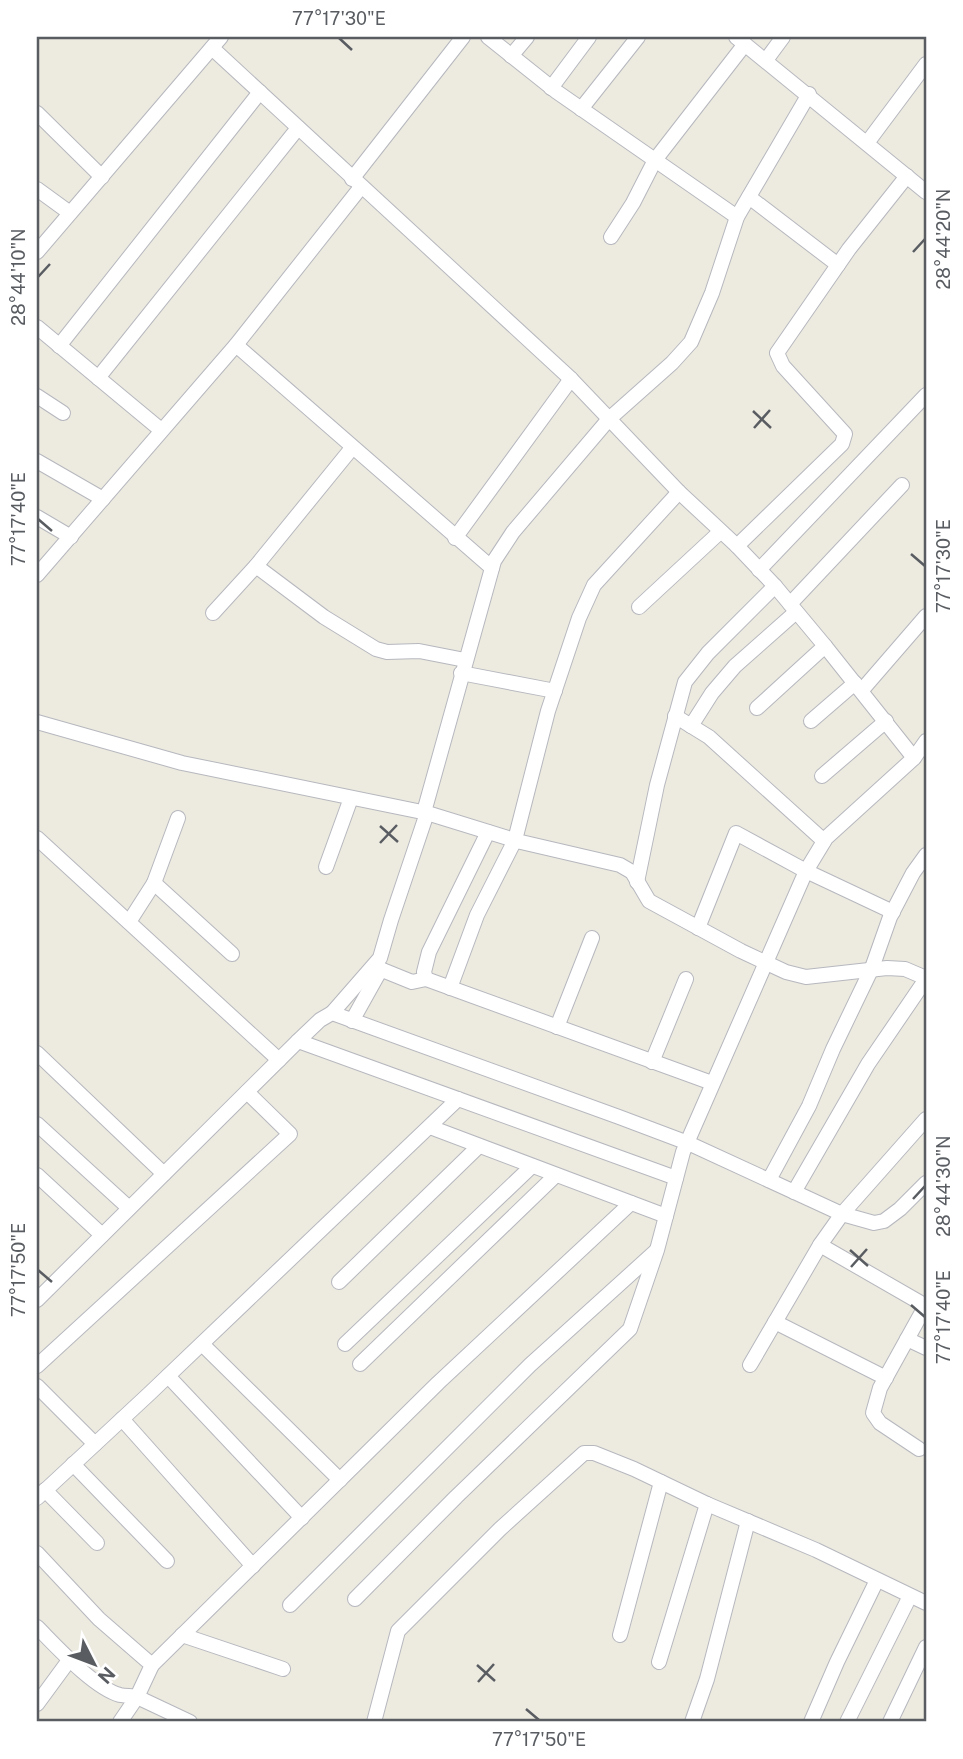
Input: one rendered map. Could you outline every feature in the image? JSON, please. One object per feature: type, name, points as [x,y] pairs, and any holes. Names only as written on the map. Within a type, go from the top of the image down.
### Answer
[{"type":"street","points":[[37,575],[236,345],[463,37]]},
{"type":"street","points":[[488,37],[551,88],[737,217]]},
{"type":"street","points":[[511,56],[527,37]]},
{"type":"street","points":[[551,88],[589,37]]},
{"type":"street","points":[[581,109],[638,37]]},
{"type":"street","points":[[766,60],[783,37]]},
{"type":"street","points":[[611,237],[633,203],[655,160],[740,40],[926,192]]},
{"type":"street","points":[[37,252],[217,42],[260,92],[571,379],[679,492],[737,546],[775,586],[914,758]]},
{"type":"street","points":[[867,143],[926,64]]},
{"type":"street","points":[[59,345],[260,92]]},
{"type":"street","points":[[352,1021],[377,968],[426,813],[463,666],[492,568],[513,532],[609,419],[672,363],[691,342],[708,305],[737,217],[809,94]]},
{"type":"street","points":[[37,113],[102,177]]},
{"type":"street","points":[[98,378],[298,128]]},
{"type":"street","points":[[737,546],[842,443],[845,434],[783,366],[777,353],[838,265],[907,176]]},
{"type":"street","points":[[37,190],[70,213]]},
{"type":"street","points":[[749,197],[838,265]]},
{"type":"street","points":[[37,327],[161,430]]},
{"type":"street","points":[[236,345],[492,568]]},
{"type":"street","points":[[455,538],[571,379]]},
{"type":"street","points":[[759,570],[926,395]]},
{"type":"street","points":[[37,396],[63,413]]},
{"type":"street","points":[[213,613],[256,566],[352,448]]},
{"type":"street","points":[[37,461],[103,499]]},
{"type":"street","points":[[691,726],[735,666],[793,608],[902,485]]},
{"type":"street","points":[[450,988],[477,915],[515,840],[555,691],[579,618],[594,585],[679,492]]},
{"type":"street","points":[[37,517],[71,537]]},
{"type":"street","points":[[639,607],[720,532]]},
{"type":"street","points":[[256,566],[324,617],[376,649],[387,652],[419,652],[555,691]]},
{"type":"street","points":[[637,882],[674,716],[685,682],[692,671],[775,586]]},
{"type":"street","points":[[811,721],[858,686],[926,616]]},
{"type":"street","points":[[757,708],[825,646]]},
{"type":"street","points":[[674,716],[709,737],[824,841]]},
{"type":"street","points":[[822,776],[886,721]]},
{"type":"street","points":[[37,722],[182,764],[426,813],[515,840],[620,865],[632,872],[649,901],[786,972],[806,977],[872,968],[905,970],[926,978],[868,1065],[794,1192]]},
{"type":"street","points":[[355,1599],[456,1497],[631,1329],[688,1143],[806,871],[824,841],[914,758],[926,741]]},
{"type":"street","points":[[326,867],[351,798]]},
{"type":"street","points":[[129,922],[154,883],[178,818]]},
{"type":"street","points":[[426,979],[424,972],[429,951],[488,832]]},
{"type":"street","points":[[698,928],[736,833],[806,871],[893,912]]},
{"type":"street","points":[[37,838],[279,1060]]},
{"type":"street","points":[[769,1180],[809,1106],[872,968],[893,912],[913,873],[926,855]]},
{"type":"street","points":[[154,883],[232,954]]},
{"type":"street","points":[[557,1027],[592,938]]},
{"type":"street","points":[[377,968],[412,982],[426,979],[712,1083]]},
{"type":"street","points":[[38,1296],[298,1041],[320,1020],[332,1013],[377,968]]},
{"type":"street","points":[[652,1062],[686,979]]},
{"type":"street","points":[[332,1013],[688,1143],[842,1214],[874,1223],[884,1221],[926,1183]]},
{"type":"street","points":[[298,1041],[676,1178]]},
{"type":"street","points":[[37,1053],[164,1174]]},
{"type":"street","points":[[37,1366],[290,1134],[247,1092]]},
{"type":"street","points":[[97,1543],[41,1494],[168,1377],[458,1099]]},
{"type":"street","points":[[750,1365],[820,1245],[842,1214],[926,1119]]},
{"type":"street","points":[[37,1124],[129,1208]]},
{"type":"street","points":[[430,1127],[666,1216]]},
{"type":"street","points":[[339,1282],[479,1146]]},
{"type":"street","points":[[345,1344],[531,1166]]},
{"type":"street","points":[[37,1175],[102,1235]]},
{"type":"street","points":[[360,1364],[556,1175]]},
{"type":"street","points":[[120,1722],[152,1665],[438,1383],[631,1203]]},
{"type":"street","points":[[820,1245],[926,1306],[886,1378],[873,1413],[880,1423],[924,1446]]},
{"type":"street","points":[[290,1605],[530,1365],[657,1250]]},
{"type":"street","points":[[775,1322],[886,1378]]},
{"type":"street","points":[[908,1339],[926,1348]]},
{"type":"street","points":[[202,1344],[340,1480]]},
{"type":"street","points":[[168,1377],[302,1518]]},
{"type":"street","points":[[37,1386],[95,1444]]},
{"type":"street","points":[[122,1419],[253,1566]]},
{"type":"street","points":[[374,1722],[398,1631],[491,1538],[584,1453],[594,1453],[661,1482],[926,1604]]},
{"type":"street","points":[[73,1464],[167,1561]]},
{"type":"street","points":[[620,1635],[661,1482]]},
{"type":"street","points":[[659,1662],[708,1504]]},
{"type":"street","points":[[692,1722],[707,1679],[748,1521]]},
{"type":"street","points":[[37,1553],[99,1619],[152,1665]]},
{"type":"street","points":[[811,1722],[877,1580]]},
{"type":"street","points":[[847,1722],[910,1596]]},
{"type":"street","points":[[37,1627],[105,1688],[121,1695],[137,1696],[190,1722]]},
{"type":"street","points":[[183,1635],[284,1669]]},
{"type":"street","points":[[890,1722],[926,1647]]},
{"type":"street","points":[[37,1704],[70,1659]]}]
